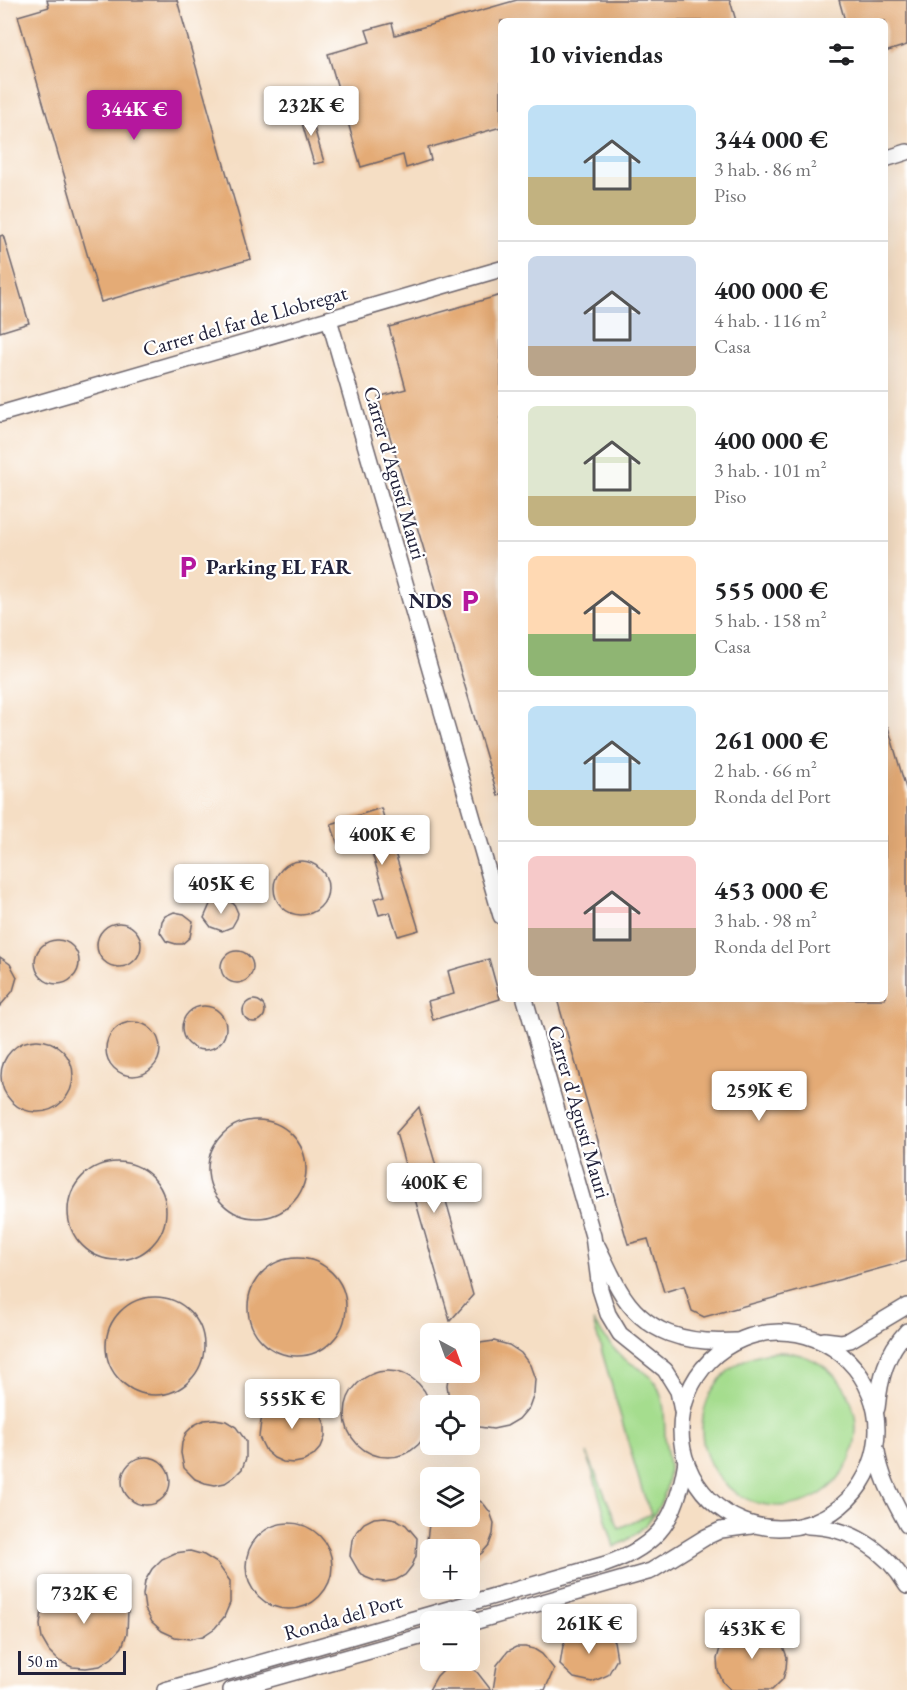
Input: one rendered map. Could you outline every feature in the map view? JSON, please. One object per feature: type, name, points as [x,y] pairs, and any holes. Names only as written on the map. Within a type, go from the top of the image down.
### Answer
[{"type":"street","points":[[888,158],[907,152]]},
{"type":"street","name":"Carrer del far de Llobregat","points":[[0,414],[498,270]]},
{"type":"street","name":"Carrer d'Agustí Mauri","points":[[329,319],[498,906]]},
{"type":"street","name":"Carrer d'Agustí Mauri","points":[[526,1002],[593,1236]]},
{"type":"street","points":[[593,1236],[620,1290],[640,1314],[655,1327],[686,1339],[708,1342],[736,1341]]},
{"type":"street","points":[[593,1236],[600,1289],[612,1324],[628,1342],[665,1370],[678,1391],[683,1418],[686,1461],[697,1483],[721,1509],[759,1526]]},
{"type":"street","points":[[683,1418],[687,1399],[699,1373],[716,1354],[736,1341],[773,1331],[796,1332],[819,1339],[841,1342],[850,1340],[907,1305]]},
{"type":"street","points":[[907,1331],[896,1344],[884,1369],[879,1388],[876,1420],[880,1470],[907,1525]]},
{"type":"street","points":[[819,1339],[841,1353],[862,1377],[876,1420]]},
{"type":"street","points":[[799,1526],[820,1519],[838,1509],[852,1495],[865,1478],[872,1461],[876,1441]]},
{"type":"street","name":"Ronda del Port","points":[[165,1690],[606,1564],[633,1553],[654,1538],[672,1513],[682,1486],[686,1461]]},
{"type":"street","points":[[480,1620],[651,1571],[721,1530],[759,1526],[826,1527],[844,1532],[875,1549],[892,1564],[907,1586]]},
{"type":"street","name":"Ronda del Port","points":[[231,1690],[420,1637]]},
{"type":"green space","points":[[593,1321],[618,1353],[652,1378],[659,1389],[664,1408],[669,1468],[664,1494],[660,1505],[645,1525],[636,1534],[614,1547],[587,1453],[619,1528],[651,1514]]},
{"type":"green space","points":[[779,1352],[794,1353],[809,1358],[834,1374],[850,1399],[855,1414],[855,1444],[850,1459],[834,1484],[809,1500],[794,1505],[779,1506],[764,1505],[749,1500],[724,1484],[708,1459],[703,1444],[702,1429],[703,1414],[708,1399],[724,1374],[749,1358],[764,1353]]},
{"type":"building","points":[[47,0],[177,0],[251,259],[101,302],[18,16],[49,7]]},
{"type":"building","points":[[517,0],[730,0],[735,18],[498,18],[498,128],[428,148],[431,160],[406,168],[403,155],[361,167],[328,54],[370,42],[366,30],[392,23],[395,35]]},
{"type":"building","points":[[839,0],[907,0],[907,45],[888,51],[888,18],[844,18]]},
{"type":"building","points":[[309,110],[324,162],[314,164],[299,113]]},
{"type":"building","points":[[3,235],[29,323],[0,332],[0,236]]},
{"type":"building","name":"NDS","points":[[498,296],[498,796],[378,397],[406,389],[389,327]]},
{"type":"building","points":[[888,727],[907,792],[907,1261],[704,1317],[692,1311],[684,1286],[664,1292],[648,1239],[628,1244],[558,1002],[888,1002]]},
{"type":"building","points":[[381,808],[419,930],[398,936],[390,912],[379,915],[374,899],[385,896],[367,836],[338,845],[331,824]]},
{"type":"building","points":[[301,861],[311,863],[320,869],[326,878],[328,888],[326,898],[320,907],[311,913],[301,915],[291,913],[282,907],[276,898],[274,888],[276,878],[282,869],[291,863]]},
{"type":"building","points":[[220,898],[234,904],[238,913],[232,927],[222,931],[211,927],[204,918],[211,902]]},
{"type":"building","points":[[174,912],[184,914],[193,921],[190,937],[182,944],[166,941],[160,932],[165,916]]},
{"type":"building","points":[[119,923],[134,930],[141,945],[134,960],[119,967],[104,960],[97,945],[104,930]]},
{"type":"building","points":[[57,940],[72,947],[79,962],[72,977],[57,984],[42,977],[35,962],[42,947]]},
{"type":"building","points":[[237,951],[248,956],[253,967],[248,978],[237,983],[226,978],[221,967],[226,956]]},
{"type":"building","points":[[0,957],[10,964],[17,977],[13,991],[0,1006]]},
{"type":"building","points":[[489,959],[498,1000],[433,1020],[428,1001],[454,994],[448,971]]},
{"type":"building","points":[[254,1000],[262,1003],[265,1011],[262,1019],[254,1022],[246,1019],[243,1011],[246,1003]]},
{"type":"building","points":[[204,1006],[219,1013],[226,1028],[219,1043],[204,1050],[189,1043],[182,1028],[189,1013]]},
{"type":"building","points":[[128,1022],[138,1022],[148,1026],[156,1034],[160,1049],[156,1064],[148,1072],[138,1076],[128,1076],[118,1072],[110,1064],[106,1054],[106,1044],[110,1034],[118,1026]]},
{"type":"building","points":[[37,1040],[57,1046],[67,1056],[73,1076],[67,1096],[57,1106],[37,1112],[17,1106],[7,1096],[1,1076],[7,1056],[17,1046]]},
{"type":"building","points":[[419,1107],[473,1295],[450,1321],[396,1133]]},
{"type":"building","points":[[257,1120],[276,1124],[292,1134],[302,1150],[306,1169],[302,1188],[292,1204],[276,1214],[257,1218],[238,1214],[222,1204],[212,1188],[208,1169],[212,1150],[222,1134],[238,1124]]},
{"type":"building","points":[[117,1162],[136,1166],[152,1176],[162,1192],[166,1211],[162,1230],[152,1246],[136,1256],[117,1260],[98,1256],[82,1246],[72,1230],[68,1211],[72,1192],[82,1176],[98,1166]]},
{"type":"building","points":[[297,1258],[316,1262],[332,1272],[342,1288],[346,1307],[342,1326],[332,1342],[316,1352],[297,1356],[278,1352],[262,1342],[252,1326],[248,1307],[252,1288],[262,1272],[278,1262]]},
{"type":"building","points":[[155,1297],[174,1301],[190,1311],[200,1327],[204,1346],[200,1365],[190,1381],[174,1391],[155,1395],[136,1391],[120,1381],[110,1365],[106,1346],[110,1327],[120,1311],[136,1301]]},
{"type":"building","points":[[494,1341],[509,1345],[521,1353],[530,1365],[535,1379],[534,1393],[529,1407],[519,1419],[507,1426],[493,1429],[480,1427],[480,1395],[448,1395],[447,1383],[480,1383],[480,1343]]},
{"type":"building","points":[[380,1371],[396,1371],[412,1378],[427,1395],[420,1395],[419,1445],[396,1457],[380,1457],[357,1445],[345,1422],[345,1406],[357,1383]]},
{"type":"building","points":[[294,1397],[315,1406],[325,1425],[325,1437],[321,1447],[313,1456],[294,1463],[274,1458],[266,1451],[259,1437],[265,1412],[273,1404]]},
{"type":"building","points":[[204,1420],[226,1421],[236,1427],[246,1441],[246,1458],[242,1469],[234,1477],[225,1483],[215,1485],[195,1479],[184,1468],[181,1453],[186,1433],[194,1425]]},
{"type":"building","points":[[141,1457],[151,1457],[166,1467],[170,1481],[169,1490],[160,1501],[151,1505],[141,1505],[126,1495],[122,1486],[122,1476],[132,1461]]},
{"type":"building","points":[[480,1501],[490,1512],[494,1523],[489,1545],[480,1554],[480,1539],[427,1539],[429,1527],[480,1527]]},
{"type":"building","points":[[374,1518],[396,1519],[406,1525],[417,1538],[416,1556],[412,1566],[405,1575],[385,1582],[365,1577],[350,1556],[352,1540],[364,1523]]},
{"type":"building","points":[[281,1523],[297,1523],[320,1535],[329,1549],[332,1566],[329,1583],[320,1597],[297,1609],[281,1609],[265,1602],[253,1590],[246,1574],[246,1558],[253,1542],[265,1530]]},
{"type":"building","points":[[190,1551],[204,1555],[217,1563],[230,1581],[230,1603],[224,1617],[215,1628],[203,1636],[189,1639],[175,1637],[162,1631],[152,1622],[145,1609],[143,1595],[145,1581],[162,1559],[175,1553]]},
{"type":"building","points":[[87,1581],[102,1585],[114,1592],[128,1610],[127,1633],[122,1647],[100,1666],[72,1667],[59,1661],[42,1639],[40,1625],[42,1611],[49,1598],[59,1589],[73,1582]]},
{"type":"building","points":[[746,1627],[768,1630],[783,1646],[787,1657],[786,1668],[783,1679],[772,1690],[731,1690],[723,1682],[718,1671],[717,1659],[726,1638]]},
{"type":"building","points":[[582,1628],[600,1629],[614,1641],[617,1659],[608,1675],[592,1682],[574,1678],[560,1665],[563,1646],[567,1638]]},
{"type":"building","points":[[516,1647],[534,1649],[542,1654],[554,1669],[545,1690],[493,1690],[497,1665],[508,1651]]},
{"type":"building","points":[[442,1671],[475,1671],[491,1690],[429,1690]]},
{"type":"place","name":"Parking EL FAR","points":[[188,567]]},
{"type":"place","name":"NDS","points":[[470,601]]}]
